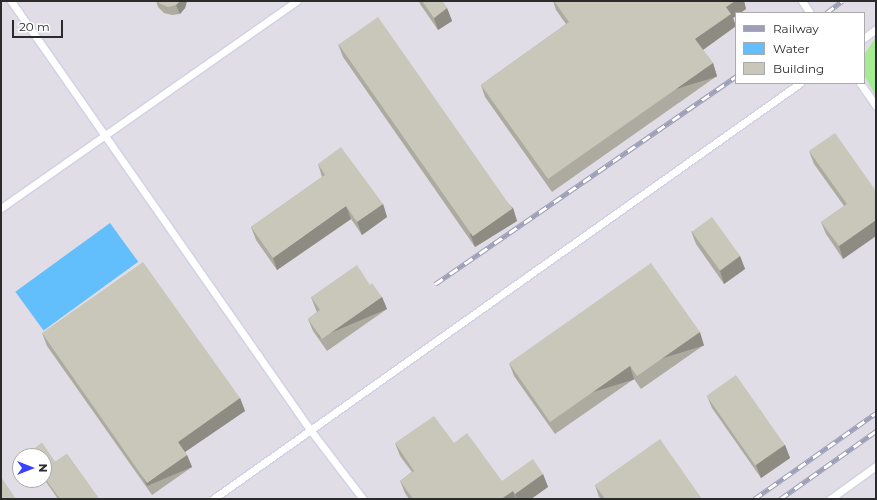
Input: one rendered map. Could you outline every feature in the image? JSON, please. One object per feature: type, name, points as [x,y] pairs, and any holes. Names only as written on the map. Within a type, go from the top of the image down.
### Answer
[{"type":"lane","points":[[11,1],[311,431],[363,499]]},
{"type":"lane","points":[[1,208],[297,1]]},
{"type":"lane","points":[[802,1],[809,12]]},
{"type":"lane","points":[[865,37],[876,29]]},
{"type":"lane","points":[[213,499],[799,84]]},
{"type":"lane","points":[[861,84],[876,106]]},
{"type":"lane","points":[[830,499],[876,466]]},
{"type":"shaded area","points":[[1,1],[876,1],[876,499],[1,499]]},
{"type":"green space","points":[[876,37],[876,96],[865,77],[865,54]]},
{"type":"water","points":[[110,223],[138,262],[44,331],[15,292]]},
{"type":"building","points":[[157,1],[180,1],[176,5],[168,7]]},
{"type":"building","points":[[422,1],[442,1],[447,8],[434,18]]},
{"type":"building","points":[[554,1],[735,1],[726,7],[731,14],[695,39],[713,63],[548,179],[481,85],[569,22]]},
{"type":"building","points":[[378,17],[512,209],[473,236],[339,45]]},
{"type":"building","points":[[835,133],[876,191],[876,220],[839,246],[821,222],[847,204],[809,151]]},
{"type":"building","points":[[341,147],[383,204],[357,222],[346,206],[273,258],[251,227],[325,175],[318,164]]},
{"type":"building","points":[[712,217],[740,256],[720,271],[692,232]]},
{"type":"building","points":[[143,262],[240,398],[178,442],[187,455],[147,483],[42,333]]},
{"type":"building","points":[[651,263],[700,332],[637,376],[630,366],[550,422],[509,363]]},
{"type":"building","points":[[357,265],[370,285],[372,283],[382,297],[322,339],[308,319],[320,310],[311,297]]},
{"type":"building","points":[[736,375],[785,445],[755,465],[707,396]]},
{"type":"building","points":[[434,416],[454,443],[467,433],[502,481],[533,459],[543,474],[515,494],[513,491],[501,499],[413,499],[400,481],[414,471],[395,443]]},
{"type":"building","points":[[660,439],[702,499],[605,499],[595,485]]},
{"type":"building","points":[[42,443],[45,448],[35,448]]},
{"type":"building","points":[[67,454],[99,499],[60,499],[52,488],[52,458],[55,462]]},
{"type":"building","points":[[1,477],[16,499],[1,499]]},
{"type":"railway","points":[[827,12],[842,1]]},
{"type":"railway","points":[[435,284],[735,77]]},
{"type":"railway","points":[[754,499],[876,413]]},
{"type":"railway","points":[[780,499],[876,431]]}]
